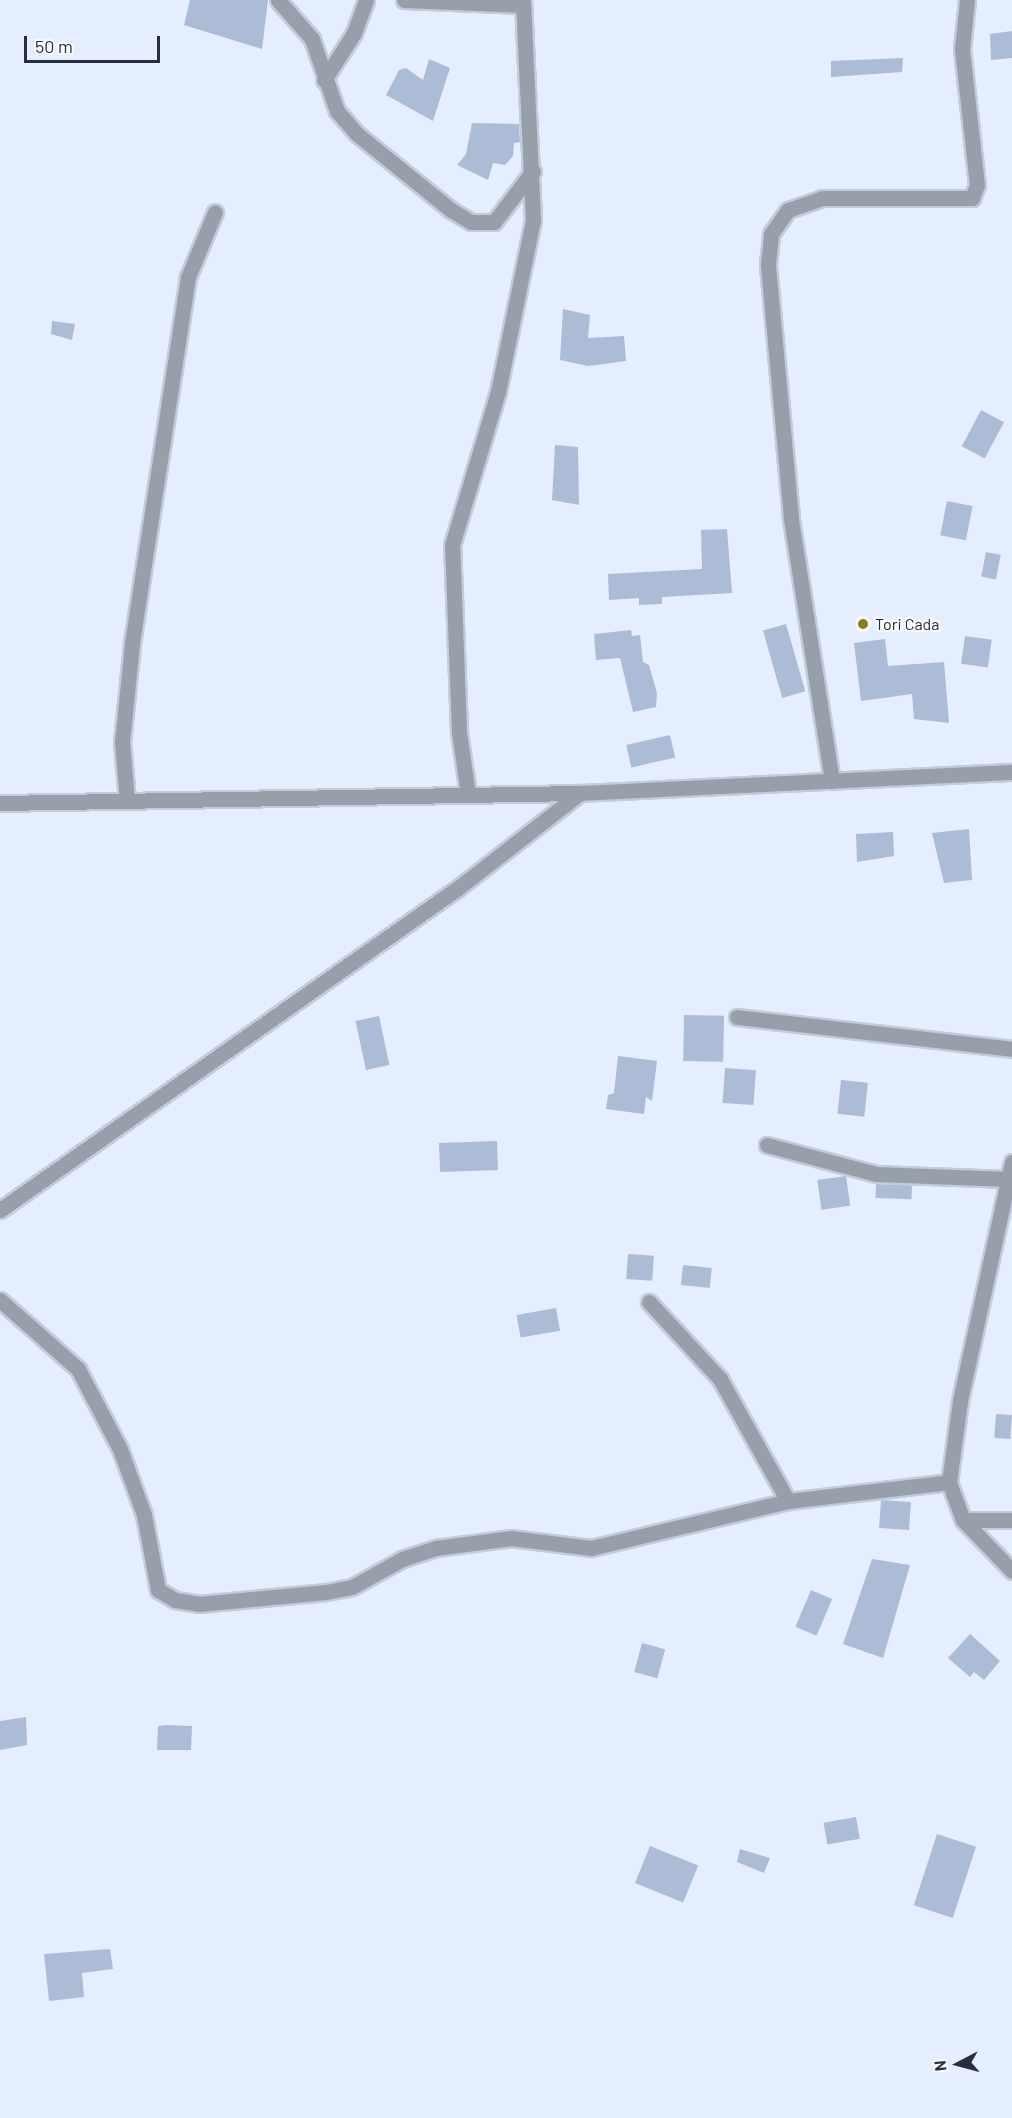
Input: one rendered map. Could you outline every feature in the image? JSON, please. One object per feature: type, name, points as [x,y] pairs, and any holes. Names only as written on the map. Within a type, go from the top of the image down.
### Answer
[{"type":"street","points":[[278,0],[312,39],[324,80],[337,111],[357,134],[471,222],[494,222],[533,171]]},
{"type":"street","points":[[324,80],[354,33],[366,0]]},
{"type":"street","points":[[404,0],[523,3],[533,171],[533,220],[498,392],[453,545],[459,732],[468,794]]},
{"type":"street","points":[[832,781],[792,518],[768,264],[771,234],[788,210],[822,198],[972,198],[977,185],[962,49],[967,0]]},
{"type":"street","points":[[127,801],[122,742],[132,643],[188,277],[215,212]]},
{"type":"street","points":[[0,803],[580,793],[1012,772]]},
{"type":"street","points":[[0,1210],[393,935],[580,793]]},
{"type":"street","points":[[736,1017],[1012,1049]]},
{"type":"street","points":[[767,1145],[876,1174],[1008,1179]]},
{"type":"street","points":[[1012,1162],[960,1401],[949,1482],[963,1520],[1012,1571]]},
{"type":"street","points":[[0,1300],[78,1369],[120,1449],[144,1515],[158,1590],[175,1600],[200,1604],[326,1592],[352,1587],[402,1559],[436,1548],[511,1538],[591,1548],[788,1501],[949,1482]]},
{"type":"street","points":[[649,1302],[720,1379],[788,1501]]},
{"type":"street","points":[[963,1520],[1012,1520]]},
{"type":"building","points":[[190,0],[268,0],[262,49],[184,25]]},
{"type":"building","points":[[1012,31],[1012,58],[991,60],[990,34]]},
{"type":"building","points":[[903,58],[902,72],[831,77],[831,61]]},
{"type":"building","points":[[429,59],[450,68],[433,121],[386,95],[399,70],[406,68],[423,80]]},
{"type":"building","points":[[472,123],[519,124],[520,142],[514,143],[513,156],[505,165],[493,163],[488,180],[457,165],[466,154]]},
{"type":"building","points":[[563,309],[590,315],[588,338],[624,336],[626,361],[588,366],[560,360]]},
{"type":"building","points":[[52,321],[75,324],[72,340],[51,334]]},
{"type":"building","points":[[981,410],[1004,422],[985,458],[962,446]]},
{"type":"building","points":[[555,445],[578,447],[579,505],[552,500]]},
{"type":"building","points":[[947,501],[973,506],[966,540],[940,535]]},
{"type":"building","points":[[727,529],[732,593],[662,597],[662,604],[639,605],[639,598],[609,600],[608,574],[702,569],[701,530]]},
{"type":"building","points":[[986,552],[1001,555],[996,579],[981,577]]},
{"type":"building","points":[[786,624],[805,691],[782,698],[763,631]]},
{"type":"building","points":[[631,630],[632,636],[640,635],[643,662],[649,665],[657,693],[656,707],[633,712],[620,658],[596,660],[594,634]]},
{"type":"building","points":[[965,636],[992,640],[988,667],[961,664]]},
{"type":"building","points":[[885,639],[888,666],[944,662],[949,723],[914,719],[912,694],[861,701],[854,643]]},
{"type":"building","points":[[670,735],[675,757],[631,768],[626,745]]},
{"type":"building","points":[[969,829],[972,880],[944,883],[932,833]]},
{"type":"building","points":[[893,832],[894,856],[857,862],[856,834]]},
{"type":"building","points":[[684,1015],[724,1016],[723,1062],[683,1061]]},
{"type":"building","points":[[379,1016],[389,1065],[366,1070],[356,1021]]},
{"type":"building","points":[[618,1056],[657,1061],[652,1101],[646,1097],[644,1114],[606,1109],[608,1095],[614,1093]]},
{"type":"building","points":[[725,1068],[756,1070],[753,1105],[723,1103]]},
{"type":"building","points":[[841,1080],[868,1083],[864,1117],[837,1114]]},
{"type":"building","points":[[497,1141],[498,1170],[440,1172],[439,1143]]},
{"type":"building","points":[[846,1176],[850,1206],[821,1210],[817,1180]]},
{"type":"building","points":[[876,1184],[912,1185],[911,1199],[876,1198]]},
{"type":"building","points":[[628,1254],[654,1256],[652,1281],[626,1279]]},
{"type":"building","points":[[683,1265],[712,1268],[710,1288],[681,1285]]},
{"type":"building","points":[[556,1308],[560,1331],[521,1338],[517,1315]]},
{"type":"building","points":[[996,1414],[1012,1415],[1010,1439],[994,1438]]},
{"type":"building","points":[[881,1500],[911,1502],[909,1530],[879,1528]]},
{"type":"building","points":[[872,1559],[910,1565],[883,1658],[843,1644]]},
{"type":"building","points":[[811,1590],[832,1599],[817,1636],[795,1627]]},
{"type":"building","points":[[970,1634],[1000,1661],[984,1680],[974,1672],[970,1677],[948,1658]]},
{"type":"building","points":[[642,1643],[665,1649],[657,1678],[634,1672]]},
{"type":"building","points":[[26,1717],[27,1745],[0,1750],[0,1721]]},
{"type":"building","points":[[158,1726],[192,1726],[191,1750],[157,1750]]},
{"type":"building","points":[[856,1817],[860,1839],[827,1844],[824,1823]]},
{"type":"building","points":[[937,1834],[976,1847],[953,1918],[914,1905]]},
{"type":"building","points":[[650,1846],[698,1865],[683,1903],[635,1883]]},
{"type":"building","points":[[740,1849],[770,1858],[764,1873],[737,1862]]},
{"type":"building","points":[[110,1949],[113,1969],[82,1973],[84,1997],[49,2001],[44,1954]]},
{"type":"place","name":"Tori Cada","points":[[863,624]]}]
